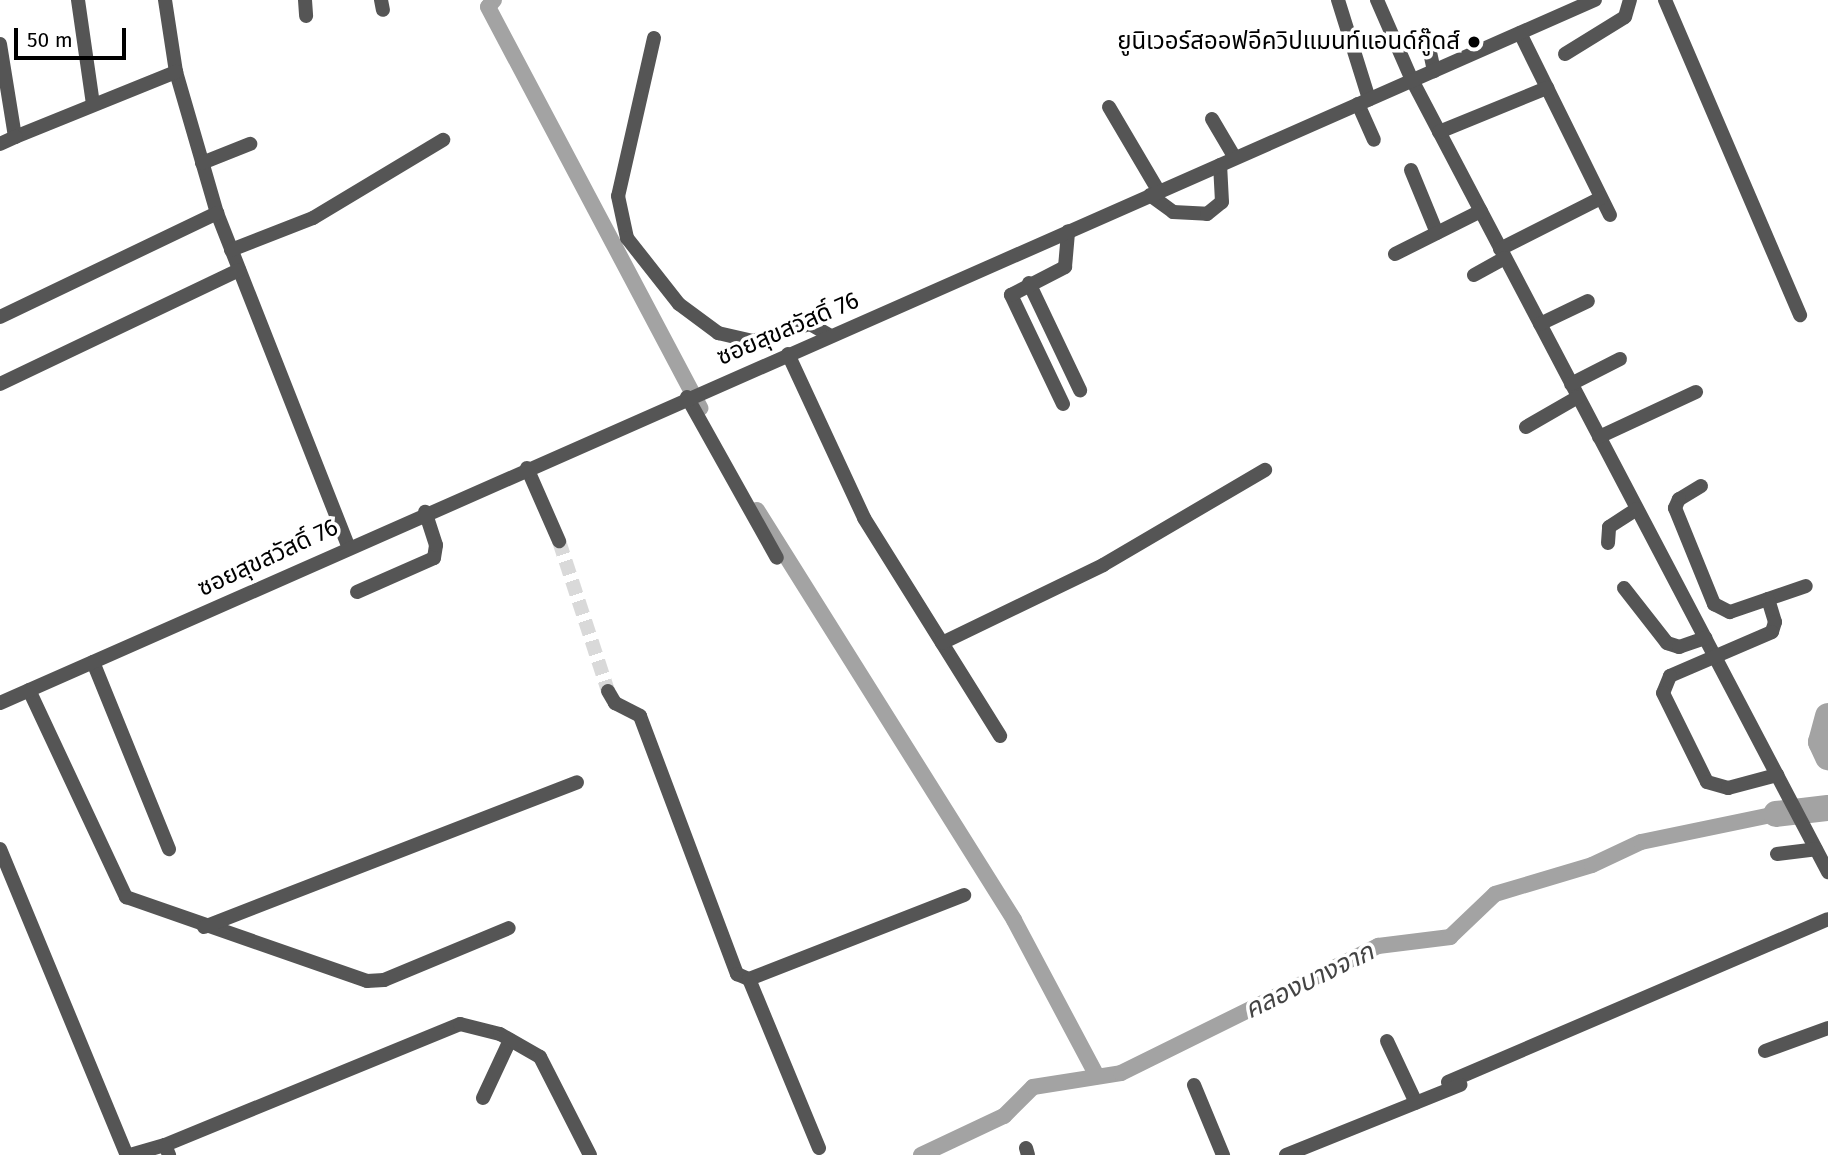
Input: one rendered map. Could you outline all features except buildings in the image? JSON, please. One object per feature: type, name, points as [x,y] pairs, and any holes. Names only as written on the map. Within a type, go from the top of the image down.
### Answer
[{"type":"street","points":[[78,0],[93,104]]},
{"type":"street","points":[[165,0],[176,72],[217,213],[348,546]]},
{"type":"street","points":[[304,0],[306,16]]},
{"type":"street","points":[[1338,0],[1374,140]]},
{"type":"street","points":[[1377,0],[1412,80],[1828,872]]},
{"type":"street","name":"ซอยสุขสวัสดิ์ 76","points":[[0,703],[425,512],[1364,102],[1520,33],[1578,4],[1595,0]]},
{"type":"street","points":[[1565,54],[1625,17],[1630,0]]},
{"type":"street","points":[[1665,0],[1800,315]]},
{"type":"street","points":[[1520,33],[1609,215]]},
{"type":"street","points":[[654,38],[618,196],[627,238],[679,304],[718,332],[753,341],[810,324],[829,335]]},
{"type":"street","points":[[1427,38],[1434,71]]},
{"type":"street","points":[[0,44],[15,136]]},
{"type":"street","points":[[0,144],[176,72]]},
{"type":"street","points":[[1439,132],[1547,88]]},
{"type":"street","points":[[1109,107],[1155,194],[1173,212],[1207,214],[1222,202],[1220,165]]},
{"type":"street","points":[[1213,120],[1235,158]]},
{"type":"street","points":[[231,250],[333,207],[443,140]]},
{"type":"street","points":[[202,163],[250,144]]},
{"type":"street","points":[[1411,170],[1437,233]]},
{"type":"street","points":[[1474,275],[1502,253],[1601,198]]},
{"type":"street","points":[[1395,254],[1480,211]]},
{"type":"street","points":[[0,317],[217,213]]},
{"type":"street","points":[[1063,404],[1012,302],[1013,291],[1065,267],[1069,231]]},
{"type":"street","points":[[0,384],[239,270]]},
{"type":"street","points":[[1029,283],[1080,390]]},
{"type":"street","points":[[1540,324],[1588,300]]},
{"type":"street","points":[[788,354],[864,518],[1000,736]]},
{"type":"street","points":[[1526,427],[1620,359]]},
{"type":"street","points":[[1599,437],[1696,392]]},
{"type":"street","points":[[689,397],[777,558]]},
{"type":"street","points":[[527,468],[559,541]]},
{"type":"street","points":[[942,643],[1102,565],[1265,470]]},
{"type":"street","points":[[1701,486],[1679,499],[1675,508],[1714,604],[1730,612],[1806,586]]},
{"type":"street","points":[[1608,542],[1609,527],[1637,509]]},
{"type":"street","points":[[358,592],[434,558],[436,544],[425,512]]},
{"type":"street","points":[[1625,587],[1667,643],[1679,647],[1705,638]]},
{"type":"street","points":[[1768,599],[1775,622],[1772,632],[1717,660],[1670,676],[1663,684],[1707,782],[1728,788],[1777,775]]},
{"type":"street","points":[[93,662],[169,849]]},
{"type":"street","points":[[29,691],[118,889],[126,897],[204,927],[367,981],[384,980],[509,928]]},
{"type":"street","points":[[608,691],[615,703],[640,716],[730,965],[749,979],[819,1148]]},
{"type":"street","points":[[204,927],[577,782]]},
{"type":"street","points":[[0,849],[128,1155],[167,1150],[460,1024],[510,1040],[547,1066],[590,1155]]},
{"type":"street","points":[[1777,854],[1816,849]]},
{"type":"street","points":[[749,979],[964,895]]},
{"type":"street","points":[[1448,1082],[1828,919]]},
{"type":"street","points":[[1765,1051],[1828,1028]]},
{"type":"street","points":[[484,1098],[510,1040]]},
{"type":"street","points":[[1387,1041],[1416,1103]]},
{"type":"street","points":[[1286,1155],[1529,1056]]},
{"type":"street","points":[[1194,1085],[1223,1155]]},
{"type":"waterway","points":[[494,0],[488,7],[700,408]]},
{"type":"waterway","points":[[757,510],[1014,920],[1097,1076]]},
{"type":"waterway","name":"คลองบางจาก","points":[[1828,716],[1821,742],[1828,757]]},
{"type":"waterway","name":"คลองบางจาก","points":[[1776,814],[1828,808]]},
{"type":"waterway","name":"คลองบางจาก","points":[[921,1155],[1004,1116],[1033,1087],[1121,1073],[1378,946],[1450,937],[1495,894],[1592,865],[1641,842],[1776,814]]},
{"type":"tunnel","points":[[559,541],[608,691]]},
{"type":"place","name":"ยูนิเวอร์สออฟอีควิปแมนท์แอนด์กู๊ดส์","points":[[1474,42]]}]
